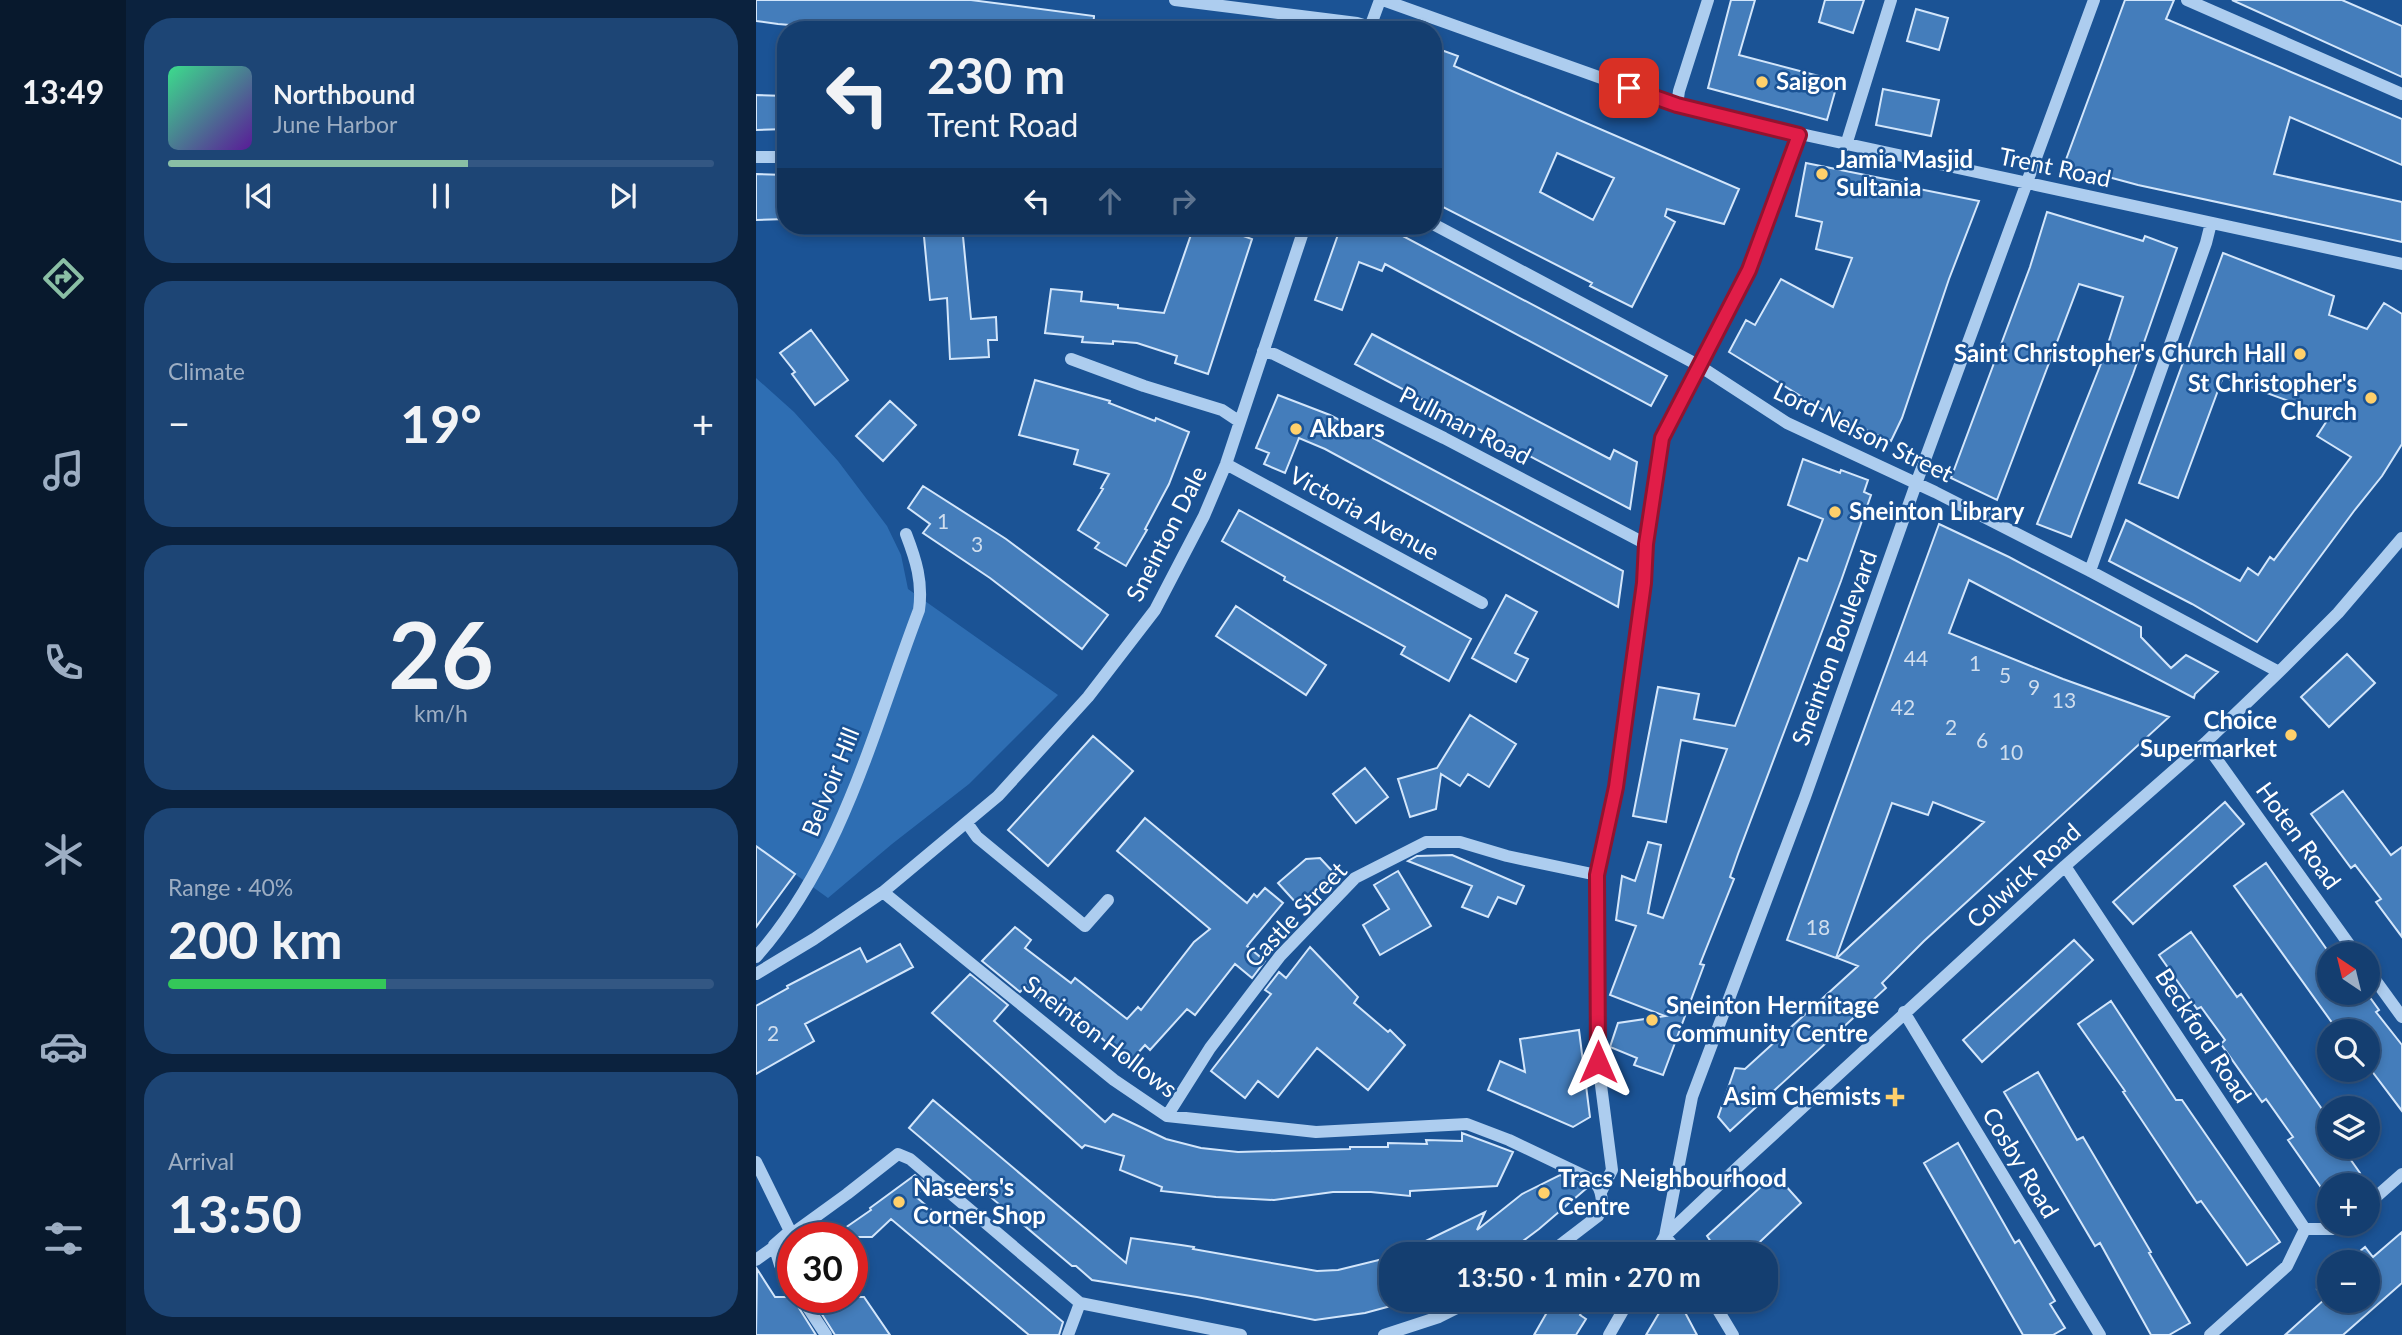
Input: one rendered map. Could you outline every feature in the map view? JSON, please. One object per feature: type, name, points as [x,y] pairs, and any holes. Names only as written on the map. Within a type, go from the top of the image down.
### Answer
[{"type":"street","points":[[1175,0],[1341,21]]},
{"type":"street","points":[[1373,21],[1381,0]]},
{"type":"street","name":"Trent Road","points":[[1381,0],[1439,21]]},
{"type":"street","points":[[1677,105],[1708,0]]},
{"type":"street","points":[[1846,145],[1891,0]]},
{"type":"street","name":"Sneinton Boulevard","points":[[1665,1236],[1692,1097],[1805,797],[2025,183],[2094,0]]},
{"type":"street","points":[[2187,0],[2402,94]]},
{"type":"street","name":"Trent Road","points":[[1442,22],[1677,105],[1799,135],[2402,264]]},
{"type":"street","points":[[1564,1242],[1598,1216],[1602,1208],[1601,1192],[1612,1170],[1598,1062],[1597,875],[1616,787],[1662,438],[1749,270],[1799,135]]},
{"type":"street","points":[[756,157],[777,157]]},
{"type":"street","points":[[2090,571],[2211,223]]},
{"type":"street","name":"Lord Nelson Street","points":[[1442,229],[1698,365],[1787,423],[2090,571],[2279,672]]},
{"type":"street","name":"Sneinton Dale","points":[[756,974],[883,892],[998,796],[1088,697],[1155,610],[1204,516],[1226,464],[1302,235]]},
{"type":"street","name":"Pullman Road","points":[[1263,351],[1444,438],[1646,544]]},
{"type":"street","points":[[1071,359],[1144,386],[1223,410],[1240,422]]},
{"type":"street","name":"Victoria Avenue","points":[[1226,464],[1482,603]]},
{"type":"street","name":"Belvoir Hill","points":[[756,957],[773,938],[837,827],[852,796],[924,612],[918,564],[906,534]]},
{"type":"street","name":"Colwick Road","points":[[1665,1236],[1904,1012],[2205,743],[2338,613],[2402,538]]},
{"type":"street","name":"Hoten Road","points":[[2205,743],[2347,942]]},
{"type":"street","points":[[967,823],[978,838],[1086,926],[1108,900]]},
{"type":"street","name":"Castle Street","points":[[1167,1116],[1210,1048],[1280,956],[1355,878],[1426,842],[1460,842],[1507,856],[1597,875]]},
{"type":"street","name":"Beckford Road","points":[[2065,866],[2305,1229]]},
{"type":"street","name":"Sneinton Hollows","points":[[883,892],[1114,1080],[1167,1116],[1316,1132],[1467,1124],[1564,1164],[1593,1180],[1601,1192]]},
{"type":"street","points":[[2380,987],[2402,1017]]},
{"type":"street","name":"Cosby Road","points":[[1904,1012],[2100,1335]]},
{"type":"street","points":[[774,1245],[898,1154],[910,1159],[1080,1303],[1241,1335]]},
{"type":"street","points":[[756,1163],[790,1231],[756,1260]]},
{"type":"street","points":[[2380,1193],[2402,1174]]},
{"type":"street","points":[[2210,1335],[2287,1266],[2305,1229],[2317,1229]]},
{"type":"street","points":[[1662,1242],[1665,1236],[1670,1242]]},
{"type":"street","points":[[774,1245],[777,1255]]},
{"type":"street","points":[[1068,1335],[1080,1303]]},
{"type":"street","points":[[1384,1335],[1450,1312]]},
{"type":"street","points":[[1609,1335],[1622,1312]]},
{"type":"street","points":[[1719,1312],[1733,1335]]},
{"type":"street","points":[[812,1313],[826,1335]]},
{"type":"shaded area","points":[[756,378],[794,412],[838,461],[887,526],[901,555],[908,589],[1058,695],[969,784],[828,898],[756,846]]},
{"type":"building","points":[[756,0],[971,0],[1094,16],[1094,21],[777,21],[777,24],[756,21]]},
{"type":"building","points":[[1731,0],[1755,0],[1739,55],[1838,81],[1827,120],[1708,88]]},
{"type":"building","points":[[1825,0],[1864,0],[1853,33],[1819,22]]},
{"type":"building","points":[[2125,0],[2174,0],[2166,19],[2402,119],[2402,165],[2290,117],[2274,174],[2402,202],[2402,242],[2138,185],[2064,165]]},
{"type":"building","points":[[2232,0],[2342,0],[2402,26],[2402,77]]},
{"type":"building","points":[[1916,9],[1948,18],[1939,50],[1907,41]]},
{"type":"building","points":[[1442,50],[1458,56],[1454,66],[1739,189],[1724,224],[1667,209],[1665,216],[1675,222],[1632,307],[1590,286],[1592,283],[1442,207]],"holes":[[[1557,153],[1614,178],[1593,220],[1540,192]]]},
{"type":"building","points":[[1883,89],[1939,100],[1931,136],[1876,125]]},
{"type":"building","points":[[756,95],[777,96],[777,129],[756,130]]},
{"type":"building","points":[[1806,163],[1979,201],[1949,279],[1902,418],[1891,441],[1833,416],[1729,352],[1746,320],[1755,325],[1781,279],[1833,307],[1852,258],[1816,249],[1822,222],[1796,216]]},
{"type":"building","points":[[756,174],[777,175],[777,219],[756,220]]},
{"type":"building","points":[[2047,212],[2143,241],[2145,236],[2177,248],[2071,537],[2037,524],[2104,356],[2123,297],[2079,284],[1997,500],[1951,478],[2030,267]]},
{"type":"building","points":[[924,235],[963,235],[971,319],[996,317],[997,340],[988,340],[989,357],[950,359],[947,298],[930,300]]},
{"type":"building","points":[[1191,235],[1241,235],[1252,239],[1208,374],[1175,363],[1177,356],[1137,343],[1082,342],[1083,337],[1045,333],[1051,289],[1082,292],[1081,301],[1164,313]]},
{"type":"building","points":[[1338,235],[1401,235],[1667,376],[1651,406],[1385,264],[1382,271],[1359,262],[1342,310],[1315,300]]},
{"type":"building","points":[[2223,253],[2334,296],[2329,315],[2367,329],[2384,303],[2402,314],[2402,444],[2382,476],[2257,642],[2192,604],[2109,561],[2126,520],[2240,581],[2248,568],[2258,575],[2270,557],[2274,560],[2351,457],[2317,436],[2330,416],[2223,377],[2178,498],[2139,483]]},
{"type":"building","points":[[811,330],[848,380],[815,405],[780,353]]},
{"type":"building","points":[[1372,334],[1610,459],[1614,450],[1637,462],[1630,509],[1355,364]]},
{"type":"building","points":[[1035,380],[1110,401],[1109,403],[1189,432],[1169,484],[1126,566],[1095,548],[1099,543],[1078,530],[1109,474],[1074,464],[1078,450],[1019,435]]},
{"type":"building","points":[[1278,395],[1330,415],[1623,571],[1618,607],[1325,449],[1299,438],[1285,473],[1264,464],[1269,453],[1256,448]]},
{"type":"building","points":[[890,401],[916,425],[883,461],[856,436]]},
{"type":"building","points":[[1803,459],[1868,480],[1864,492],[1871,495],[1738,854],[1730,877],[1734,879],[1700,964],[1704,965],[1663,1075],[1634,1065],[1637,1058],[1610,1047],[1618,1023],[1665,1016],[1610,995],[1636,926],[1616,920],[1622,876],[1635,881],[1648,842],[1661,845],[1648,913],[1663,918],[1727,749],[1681,740],[1666,822],[1633,816],[1658,687],[1699,694],[1694,719],[1735,726],[1799,558],[1807,561],[1823,519],[1788,505]]},
{"type":"building","points":[[923,486],[1006,539],[1108,615],[1082,649],[990,578],[923,533],[930,524],[908,508]]},
{"type":"building","points":[[1239,510],[1471,639],[1449,681],[1401,654],[1405,647],[1284,580],[1285,577],[1222,541]]},
{"type":"building","points":[[1939,524],[2009,557],[2141,627],[2141,637],[2171,668],[2186,655],[2218,672],[2194,698],[1969,580],[1949,633],[2063,679],[2169,717],[1924,941],[1882,983],[1886,988],[1730,1131],[1718,1117],[1735,1068],[1745,1069],[1858,966],[1837,958],[1984,822],[1933,802],[1928,815],[1892,803],[1836,958],[1787,940]]},
{"type":"building","points":[[1506,595],[1537,612],[1515,653],[1528,659],[1516,682],[1472,658]]},
{"type":"building","points":[[1236,606],[1326,665],[1306,695],[1216,636]]},
{"type":"building","points":[[2347,654],[2375,683],[2329,727],[2301,697]]},
{"type":"building","points":[[1470,715],[1516,744],[1489,787],[1468,774],[1460,786],[1441,774],[1436,809],[1410,817],[1398,779],[1437,768]]},
{"type":"building","points":[[1093,736],[1133,771],[1048,866],[1008,830]]},
{"type":"building","points":[[1365,768],[1388,797],[1356,823],[1333,794]]},
{"type":"building","points":[[2343,791],[2391,855],[2402,847],[2402,937],[2376,902],[2381,899],[2355,865],[2351,868],[2311,814]]},
{"type":"building","points":[[2225,802],[2244,824],[2133,924],[2113,902]]},
{"type":"building","points":[[1145,818],[1247,903],[1254,894],[1257,897],[1265,888],[1283,903],[1247,946],[1265,961],[1252,978],[1235,964],[1195,1015],[1187,1009],[1150,1050],[1145,1045],[1129,1063],[1086,1024],[1084,1026],[1051,1001],[1047,1005],[1025,987],[1020,992],[982,961],[1015,927],[1031,940],[1025,948],[1071,983],[1075,978],[1127,1019],[1138,1007],[1141,1010],[1194,942],[1210,929],[1117,851]]},
{"type":"building","points":[[756,846],[795,874],[756,927]]},
{"type":"building","points":[[1452,855],[1524,886],[1516,904],[1498,897],[1488,917],[1462,907],[1472,886],[1408,861],[1417,856]]},
{"type":"building","points":[[1320,858],[1334,873],[1298,905],[1278,883],[1306,859]]},
{"type":"building","points":[[2266,863],[2322,942],[2317,942],[2317,1002],[2234,886]]},
{"type":"building","points":[[1398,871],[1431,926],[1380,955],[1363,925],[1389,909],[1374,885]]},
{"type":"building","points":[[2191,932],[2237,997],[2241,994],[2317,1102],[2317,1159],[2350,1159],[2360,1173],[2317,1173],[2317,1182],[2288,1140],[2293,1137],[2266,1099],[2262,1102],[2221,1044],[2225,1040],[2201,1007],[2197,1009],[2159,955]]},
{"type":"building","points":[[2074,940],[2093,960],[1982,1062],[1963,1040]]},
{"type":"building","points":[[900,944],[913,967],[805,1024],[814,1041],[756,1074],[756,1006],[788,988],[787,986],[860,948],[867,962]]},
{"type":"building","points":[[1310,947],[1358,997],[1354,1003],[1405,1045],[1368,1090],[1317,1048],[1278,1097],[1258,1081],[1245,1098],[1211,1071],[1271,994],[1265,990],[1279,972],[1286,978]]},
{"type":"building","points":[[970,974],[1008,1005],[994,1021],[1105,1122],[1113,1114],[1166,1139],[1201,1148],[1238,1152],[1388,1147],[1388,1143],[1427,1144],[1426,1140],[1462,1141],[1462,1133],[1513,1152],[1497,1186],[1410,1191],[1410,1196],[1333,1192],[1274,1200],[1161,1191],[1162,1187],[1120,1170],[1124,1156],[1085,1145],[1082,1148],[932,1013]]},
{"type":"building","points":[[2111,1001],[2176,1100],[2182,1100],[2280,1242],[2247,1265],[2201,1201],[2197,1203],[2078,1024]]},
{"type":"building","points":[[2319,1005],[2375,1005],[2379,1010],[2376,1012],[2402,1045],[2402,1111],[2380,1082],[2380,1019],[2329,1019]]},
{"type":"building","points":[[1579,1030],[1590,1117],[1573,1127],[1488,1090],[1500,1061],[1525,1072],[1520,1039]]},
{"type":"building","points":[[2038,1072],[2077,1140],[2083,1137],[2190,1323],[2169,1335],[2151,1335],[2100,1243],[2095,1246],[2004,1092]]},
{"type":"building","points":[[933,1100],[1126,1263],[1131,1238],[1194,1247],[1193,1249],[1317,1271],[1338,1270],[1379,1260],[1379,1309],[1315,1320],[1092,1280],[909,1128]]},
{"type":"building","points":[[1958,1143],[2015,1243],[2019,1240],[2055,1301],[2050,1304],[2065,1328],[2053,1335],[2023,1335],[1924,1163]]},
{"type":"building","points":[[1775,1174],[1801,1203],[1760,1242],[1711,1242],[1707,1236]]},
{"type":"building","points":[[915,1175],[927,1184],[915,1196],[1063,1322],[1059,1335],[1029,1335],[891,1219],[872,1237],[868,1237],[868,1222],[854,1222],[871,1210],[870,1208]]},
{"type":"building","points":[[1560,1175],[1588,1187],[1522,1242],[1424,1242],[1485,1212],[1477,1230],[1522,1194]]},
{"type":"building","points":[[2402,1232],[2402,1283],[2380,1302],[2380,1251]]},
{"type":"building","points":[[757,1269],[777,1297],[777,1313],[802,1313],[816,1335],[756,1335]]},
{"type":"building","points":[[868,1303],[890,1335],[835,1335],[821,1313],[868,1313]]},
{"type":"building","points":[[2317,1306],[2317,1313],[2368,1313],[2343,1335],[2285,1335]]},
{"type":"building","points":[[1547,1312],[1582,1312],[1580,1315],[1586,1319],[1576,1335],[1534,1335]]},
{"type":"building","points":[[1660,1312],[1685,1312],[1697,1335],[1646,1335]]},
{"type":"place","name":"Saigon","points":[[1762,82]]},
{"type":"place","name":"Jamia Masjid Sultania","points":[[1822,174]]},
{"type":"place","name":"Saint Christopher's Church Hall","points":[[2300,354]]},
{"type":"place","name":"St Christopher's Church","points":[[2371,398]]},
{"type":"place","name":"Akbars","points":[[1296,429]]},
{"type":"place","name":"Sneinton Library","points":[[1835,512]]},
{"type":"place","name":"Choice Supermarket","points":[[2291,735]]},
{"type":"place","name":"Sneinton Hermitage Community Centre","points":[[1652,1020]]},
{"type":"place","name":"Asim Chemists","points":[[1895,1097]]},
{"type":"place","name":"Tracs Neighbourhood Centre","points":[[1544,1193]]},
{"type":"place","name":"Naseers's Corner Shop","points":[[899,1202]]},
{"type":"route","points":[[1598,1062],[1597,875],[1616,787],[1662,438],[1749,270],[1799,135],[1677,105],[1629,88]]}]
